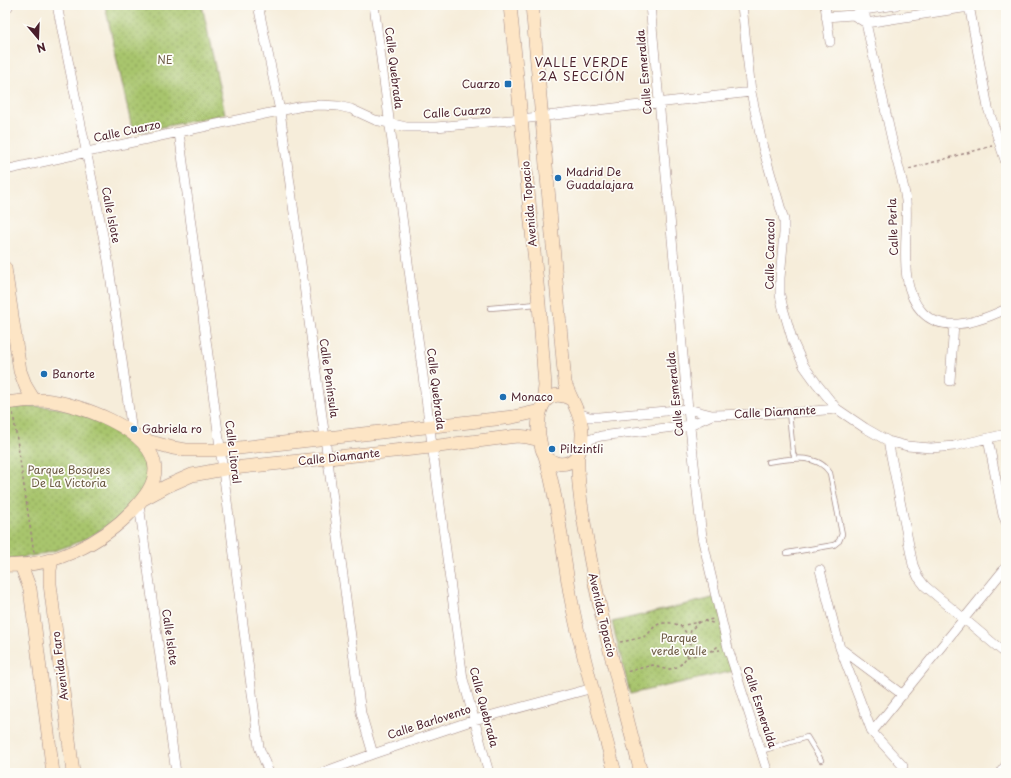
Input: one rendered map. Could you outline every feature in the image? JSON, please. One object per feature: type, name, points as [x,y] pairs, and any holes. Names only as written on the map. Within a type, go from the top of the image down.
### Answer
[{"type":"street","name":"Calle Islote","points":[[57,5],[108,260],[136,435]]},
{"type":"street","name":"Calle Península","points":[[258,5],[280,111],[325,438],[360,713],[374,754]]},
{"type":"street","name":"Calle Quebrada","points":[[374,5],[428,427],[463,679],[489,773]]},
{"type":"street","name":"Avenida Topacio","points":[[510,5],[539,304],[545,386],[542,407]]},
{"type":"street","name":"Avenida Topacio","points":[[532,5],[565,383],[571,399]]},
{"type":"street","name":"Calle Esmeralda","points":[[650,5],[688,409],[702,537],[728,648],[768,773]]},
{"type":"street","name":"Calle Caracol","points":[[742,5],[751,92],[763,148],[784,220],[780,295],[787,326],[804,366],[837,408],[865,428],[888,441],[907,446],[931,448],[954,446],[1006,434]]},
{"type":"street","points":[[824,5],[830,42]]},
{"type":"street","points":[[826,17],[853,15],[864,8],[896,5]]},
{"type":"street","points":[[853,15],[866,23],[969,6],[988,108],[1006,163]]},
{"type":"street","name":"Calle Perla","points":[[864,8],[866,23],[906,201],[906,272],[909,290],[914,303],[924,314],[933,319],[944,323],[954,324],[970,323],[982,320],[1006,309]]},
{"type":"street","name":"Calle Cuarzo","points":[[5,170],[303,106],[338,106],[351,109],[375,120],[406,127],[436,127],[521,119],[751,92]]},
{"type":"street","name":"Calle Litoral","points":[[179,132],[259,747],[269,773]]},
{"type":"street","points":[[5,268],[20,371],[24,384],[34,400]]},
{"type":"street","points":[[950,381],[954,324]]},
{"type":"street","points":[[545,456],[560,464],[571,461],[580,450],[582,434],[578,413],[571,399],[564,395],[557,394],[550,397],[542,407],[538,429],[557,504],[571,598],[615,773]]},
{"type":"street","name":"Calle Diamante","points":[[8,402],[46,400],[78,407],[94,413],[136,435],[173,448],[186,450],[221,450],[513,417],[542,407]]},
{"type":"street","name":"Calle Diamante","points":[[578,413],[589,417],[598,418],[688,409],[712,415],[789,413],[837,408]]},
{"type":"street","name":"Calle Diamante","points":[[580,450],[591,439],[601,436],[690,425],[712,415]]},
{"type":"street","points":[[5,565],[21,565],[52,559],[83,547],[106,534],[125,519],[141,502],[150,487],[155,470],[151,453],[136,435]]},
{"type":"street","name":"Calle Diamante","points":[[141,502],[167,486],[192,475],[224,469],[431,447],[516,436],[540,440]]},
{"type":"street","points":[[988,439],[1006,522]]},
{"type":"street","points":[[888,441],[915,571],[925,586],[1006,654]]},
{"type":"street","name":"Avenida Topacio","points":[[580,450],[578,471],[580,500],[596,591],[641,773]]},
{"type":"street","name":"Calle Islote","points":[[141,502],[176,773]]},
{"type":"street","name":"Avenida Faro","points":[[52,559],[50,584],[73,773]]},
{"type":"street","name":"Avenida Faro","points":[[21,565],[30,589],[53,773]]},
{"type":"street","points":[[872,732],[1006,567]]},
{"type":"street","points":[[820,570],[840,648],[872,732],[903,766]]},
{"type":"street","points":[[840,648],[902,695]]},
{"type":"street","name":"Calle Barlovento","points":[[321,773],[474,720],[593,688]]},
{"type":"street","points":[[1000,773],[1006,765]]},
{"type":"lane","points":[[490,308],[539,304]]},
{"type":"lane","points":[[789,413],[793,453],[795,458]]},
{"type":"lane","points":[[768,462],[795,458],[808,459],[815,461],[828,469],[830,473],[842,534],[839,541],[834,545],[787,553]]},
{"type":"lane","points":[[761,750],[807,737],[821,760]]},
{"type":"path","points":[[899,172],[1000,144]]},
{"type":"path","points":[[8,402],[35,563]]},
{"type":"path","points":[[680,626],[721,617]]},
{"type":"path","points":[[704,621],[714,624]]},
{"type":"path","points":[[616,675],[653,665],[667,669],[674,668],[681,664],[689,652],[691,630],[698,622]]},
{"type":"path","points":[[609,645],[646,635],[656,626],[663,623],[670,623],[680,626],[695,649],[699,652],[709,652],[714,650],[720,642]]},
{"type":"path","points":[[687,657],[728,648]]},
{"type":"green space","name":"NE","points":[[105,5],[202,5],[225,114],[133,133]]},
{"type":"green space","name":"Parque Bosques De La Victoria","points":[[36,406],[61,408],[81,414],[113,428],[132,439],[144,452],[148,462],[149,473],[147,483],[144,489],[125,512],[97,533],[52,551],[21,558],[5,559],[5,408]]},
{"type":"green space","name":"Parque verde valle","points":[[717,597],[733,671],[630,694],[612,622]]},
{"type":"place","name":"Cuarzo","points":[[508,84]]},
{"type":"place","name":"Madrid De Guadalajara","points":[[558,178]]},
{"type":"place","name":"Banorte","points":[[44,374]]},
{"type":"place","name":"Monaco","points":[[503,397]]},
{"type":"place","name":"Gabriela ro","points":[[134,429]]},
{"type":"place","name":"Piltzintli","points":[[552,449]]},
{"type":"district","name":"VALLE VERDE 2A SECCIÓN","points":[[582,70]]}]
